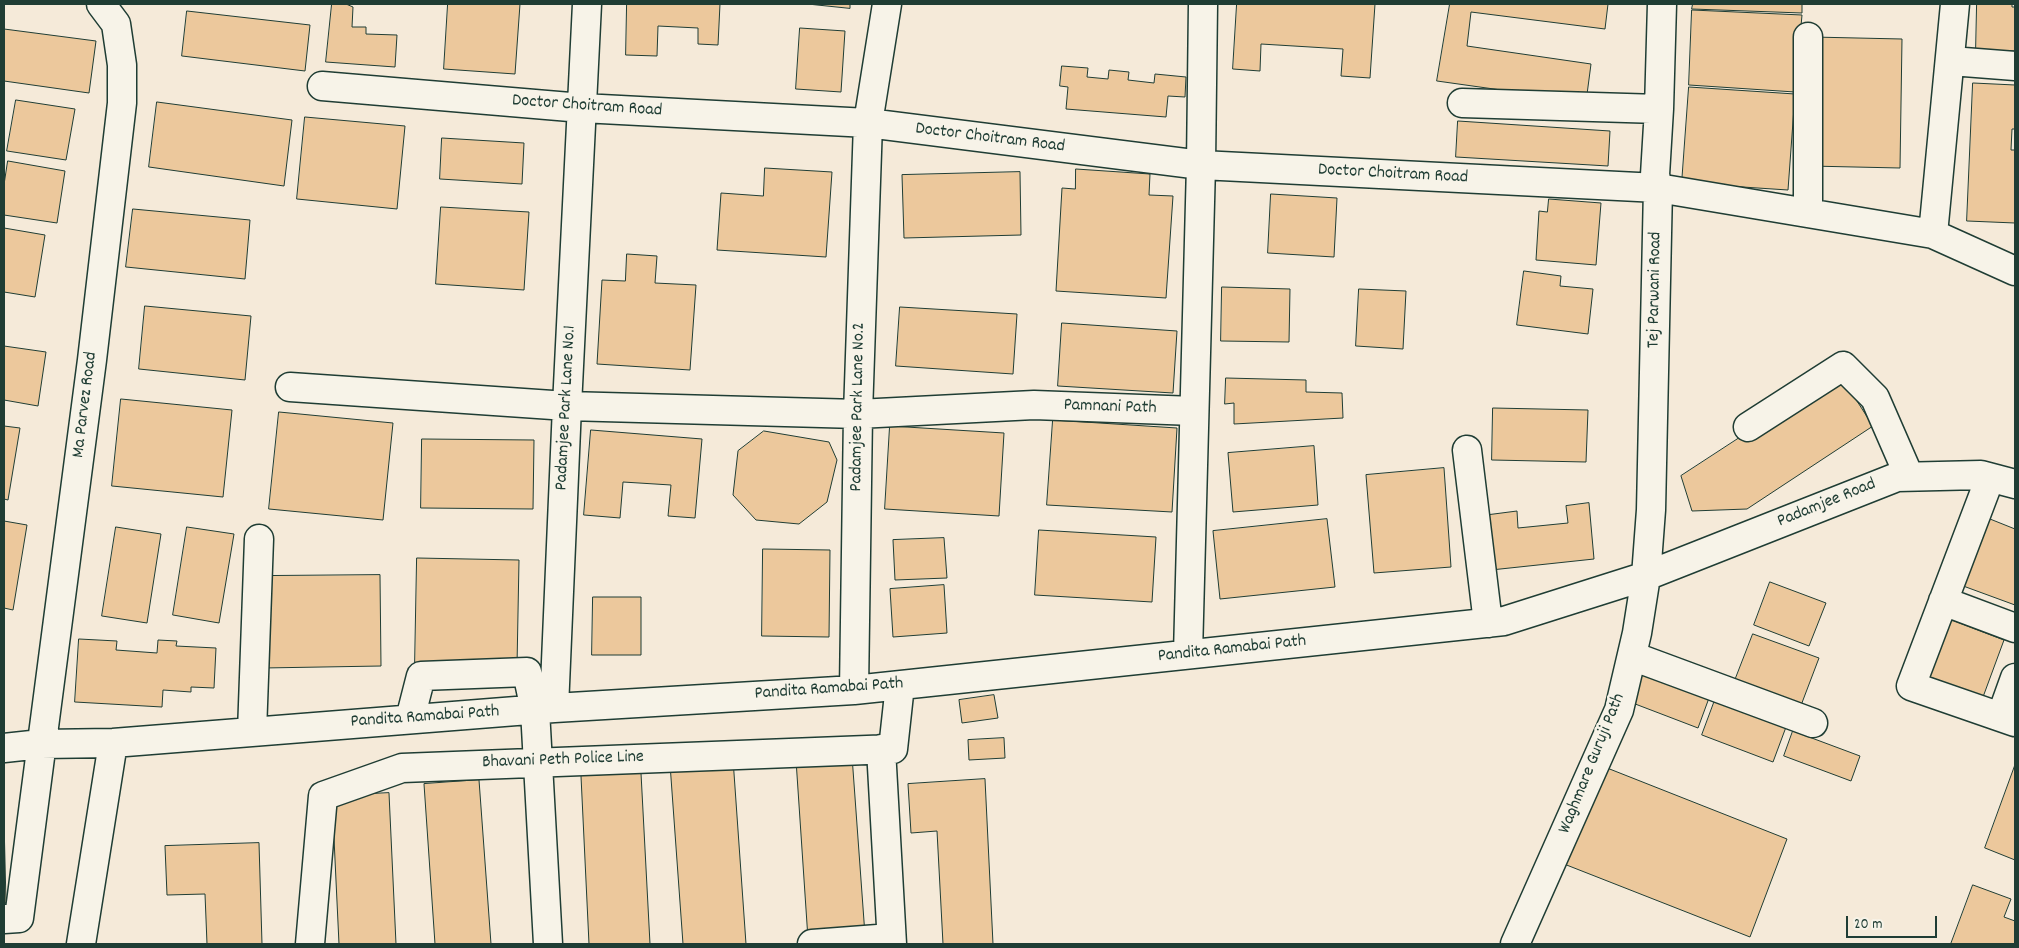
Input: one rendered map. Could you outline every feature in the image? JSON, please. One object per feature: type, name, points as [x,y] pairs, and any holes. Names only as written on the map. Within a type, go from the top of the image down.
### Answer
[{"type":"street","name":"Ma Parvez Road","points":[[4,919],[19,918],[94,340],[122,102],[122,65],[116,24],[101,4]]},
{"type":"street","name":"Padamjee Park Lane No.1","points":[[544,709],[567,406],[588,4]]},
{"type":"street","name":"Padamjee Park Lane No.2","points":[[854,690],[858,414],[868,123],[888,4]]},
{"type":"street","points":[[1188,654],[1201,165],[1203,4]]},
{"type":"street","name":"Tej Parwani Road","points":[[1646,576],[1650,510],[1658,188],[1655,175],[1662,4]]},
{"type":"street","points":[[1933,234],[1955,4]]},
{"type":"street","points":[[1808,37],[1808,213]]},
{"type":"street","points":[[1951,61],[2015,66]]},
{"type":"street","name":"Doctor Choitram Road","points":[[322,86],[582,108],[868,123],[1201,165],[1658,188],[1933,234],[2015,271]]},
{"type":"street","points":[[1462,103],[1659,109]]},
{"type":"street","points":[[1748,427],[1843,366],[1875,398],[1909,476]]},
{"type":"street","name":"Pamnani Path","points":[[290,386],[567,406],[858,414],[1025,406],[1194,411]]},
{"type":"street","points":[[1467,450],[1488,623]]},
{"type":"street","name":"Padamjee Road","points":[[1646,576],[1896,476],[1981,475],[2003,481]]},
{"type":"street","points":[[2003,481],[1943,601],[1912,686],[2008,719],[2015,678]]},
{"type":"street","points":[[252,732],[259,539]]},
{"type":"street","name":"Pandita Ramabai Path","points":[[4,748],[42,744],[113,743],[544,709],[854,690],[1504,621],[1646,576]]},
{"type":"street","name":"Waghmare Guruji Path","points":[[1515,944],[1619,710],[1637,633],[1646,576]]},
{"type":"street","points":[[1943,601],[2015,628]]},
{"type":"street","points":[[1632,656],[1813,723]]},
{"type":"street","points":[[410,719],[421,676],[527,672],[544,709],[539,762],[548,944]]},
{"type":"street","points":[[812,944],[891,941],[881,749],[893,749],[900,685]]},
{"type":"street","points":[[80,944],[113,743]]},
{"type":"street","name":"Bhavani Peth Police Line","points":[[310,944],[323,796],[402,768],[881,749]]},
{"type":"building","points":[[332,4],[346,4],[353,7],[352,27],[366,27],[366,34],[397,35],[395,67],[326,62]]},
{"type":"building","points":[[448,4],[520,4],[515,74],[444,69]]},
{"type":"building","points":[[627,4],[720,4],[718,45],[698,44],[698,28],[658,26],[657,56],[626,55]]},
{"type":"building","points":[[808,4],[850,4],[850,8]]},
{"type":"building","points":[[1237,4],[1375,4],[1370,78],[1341,76],[1343,49],[1261,44],[1260,71],[1233,69]]},
{"type":"building","points":[[1450,4],[1608,4],[1605,29],[1471,12],[1467,46],[1591,64],[1586,102],[1437,81]]},
{"type":"building","points":[[1693,4],[1802,4],[1802,13],[1692,9]]},
{"type":"building","points":[[1977,4],[2012,4],[2012,7],[2015,7],[2015,51],[1976,50]]},
{"type":"building","points":[[1692,10],[1802,15],[1795,92],[1689,85]]},
{"type":"building","points":[[187,11],[310,25],[305,71],[182,56]]},
{"type":"building","points":[[800,28],[845,31],[841,92],[796,89]]},
{"type":"building","points":[[4,29],[96,41],[89,93],[4,81]]},
{"type":"building","points":[[1812,37],[1902,39],[1900,168],[1809,166]]},
{"type":"building","points":[[1062,66],[1088,68],[1087,77],[1108,79],[1109,70],[1129,72],[1128,80],[1154,83],[1155,74],[1186,77],[1185,97],[1168,96],[1166,117],[1066,109],[1068,87],[1060,86]]},
{"type":"building","points":[[1973,83],[2015,85],[2015,129],[2012,129],[2011,150],[2015,150],[2015,223],[1967,221]]},
{"type":"building","points":[[1689,87],[1795,94],[1788,190],[1682,183]]},
{"type":"building","points":[[16,100],[75,109],[66,160],[7,151]]},
{"type":"building","points":[[157,102],[292,120],[284,186],[149,167]]},
{"type":"building","points":[[305,117],[405,126],[397,209],[297,199]]},
{"type":"building","points":[[1458,121],[1610,131],[1608,166],[1456,157]]},
{"type":"building","points":[[442,138],[524,143],[522,184],[440,179]]},
{"type":"building","points":[[8,161],[65,171],[57,223],[4,215],[4,185]]},
{"type":"building","points":[[765,168],[832,172],[826,257],[717,250],[721,193],[763,196]]},
{"type":"building","points":[[1076,169],[1150,174],[1149,195],[1173,196],[1166,298],[1056,291],[1062,188],[1075,189]]},
{"type":"building","points":[[1020,172],[1021,235],[904,238],[902,175]]},
{"type":"building","points":[[1271,194],[1337,198],[1334,257],[1268,253]]},
{"type":"building","points":[[1549,199],[1601,203],[1596,265],[1536,260],[1539,211],[1547,212]]},
{"type":"building","points":[[441,207],[529,212],[524,290],[436,284]]},
{"type":"building","points":[[133,209],[250,220],[245,279],[126,267]]},
{"type":"building","points":[[4,228],[45,235],[35,297],[4,292]]},
{"type":"building","points":[[627,254],[657,256],[655,283],[696,285],[690,370],[597,364],[602,280],[625,281]]},
{"type":"building","points":[[1524,271],[1561,276],[1560,286],[1593,289],[1588,334],[1517,325]]},
{"type":"building","points":[[1222,287],[1290,289],[1289,342],[1221,341]]},
{"type":"building","points":[[1359,289],[1406,291],[1403,349],[1356,346]]},
{"type":"building","points":[[145,306],[251,316],[245,380],[139,369]]},
{"type":"building","points":[[900,307],[1017,314],[1013,374],[896,366]]},
{"type":"building","points":[[1062,323],[1177,331],[1173,393],[1058,386]]},
{"type":"building","points":[[4,346],[46,352],[38,406],[4,400]]},
{"type":"building","points":[[1839,373],[1873,426],[1747,509],[1692,511],[1681,476]]},
{"type":"building","points":[[1226,378],[1306,380],[1306,392],[1342,393],[1343,418],[1234,424],[1234,403],[1225,404]]},
{"type":"building","points":[[121,399],[232,410],[223,497],[112,486]]},
{"type":"building","points":[[1493,408],[1588,410],[1586,462],[1492,460]]},
{"type":"building","points":[[279,412],[393,423],[383,520],[269,509]]},
{"type":"building","points":[[1053,420],[1177,428],[1172,512],[1047,505]]},
{"type":"building","points":[[4,426],[20,428],[8,500],[4,499]]},
{"type":"building","points":[[890,426],[1004,433],[999,516],[885,509]]},
{"type":"building","points":[[591,430],[702,439],[695,518],[668,516],[671,485],[623,482],[620,518],[584,515]]},
{"type":"building","points":[[764,431],[829,442],[837,460],[827,502],[799,524],[756,520],[733,495],[738,451]]},
{"type":"building","points":[[422,439],[534,440],[533,509],[421,508]]},
{"type":"building","points":[[1314,446],[1318,505],[1233,512],[1228,453]]},
{"type":"building","points":[[1444,468],[1451,567],[1374,573],[1366,475]]},
{"type":"building","points":[[1589,503],[1594,559],[1491,570],[1486,515],[1517,511],[1518,528],[1568,523],[1566,506]]},
{"type":"building","points":[[1980,515],[2015,529],[2015,605],[1955,583]]},
{"type":"building","points":[[1327,519],[1335,587],[1220,599],[1213,531]]},
{"type":"building","points":[[4,521],[27,525],[13,610],[4,608]]},
{"type":"building","points":[[116,527],[161,534],[147,623],[102,616]]},
{"type":"building","points":[[187,527],[234,534],[219,623],[173,615]]},
{"type":"building","points":[[1039,530],[1156,537],[1152,602],[1035,595]]},
{"type":"building","points":[[944,538],[947,578],[895,580],[893,540]]},
{"type":"building","points":[[763,549],[830,550],[829,637],[762,636]]},
{"type":"building","points":[[417,558],[519,560],[517,666],[415,664]]},
{"type":"building","points":[[380,575],[381,666],[263,668],[263,576]]},
{"type":"building","points":[[1770,582],[1826,603],[1809,646],[1754,625]]},
{"type":"building","points":[[944,585],[947,633],[893,637],[890,589]]},
{"type":"building","points":[[593,597],[641,597],[641,655],[592,655]]},
{"type":"building","points":[[1944,617],[2004,640],[1983,697],[1922,674]]},
{"type":"building","points":[[1753,634],[1819,658],[1800,708],[1734,683]]},
{"type":"building","points":[[79,639],[117,641],[116,650],[157,653],[158,640],[177,641],[176,646],[216,648],[214,688],[191,687],[191,692],[163,690],[162,707],[75,702]]},
{"type":"building","points":[[1641,672],[1709,698],[1698,728],[1630,702]]},
{"type":"building","points":[[1718,692],[1789,719],[1773,762],[1702,735]]},
{"type":"building","points":[[994,695],[998,718],[962,723],[959,700]]},
{"type":"building","points":[[1793,731],[1860,756],[1851,781],[1784,756]]},
{"type":"building","points":[[1004,738],[1005,758],[969,760],[968,740]]},
{"type":"building","points":[[852,756],[865,935],[808,939],[796,760]]},
{"type":"building","points":[[733,759],[746,944],[683,944],[670,764]]},
{"type":"building","points":[[2015,765],[2015,860],[1985,848]]},
{"type":"building","points":[[1602,766],[1787,839],[1750,937],[1564,864]]},
{"type":"building","points":[[641,773],[650,944],[589,944],[581,776]]},
{"type":"building","points":[[985,779],[993,944],[943,944],[937,831],[911,833],[908,784]]},
{"type":"building","points":[[479,780],[491,944],[435,944],[424,784]]},
{"type":"building","points":[[389,793],[396,944],[339,944],[332,796]]},
{"type":"building","points":[[4,821],[6,903],[4,903]]},
{"type":"building","points":[[259,843],[262,944],[207,944],[205,894],[167,895],[165,846]]},
{"type":"building","points":[[1973,885],[2011,899],[2004,917],[2015,921],[2015,944],[1951,944]]}]
